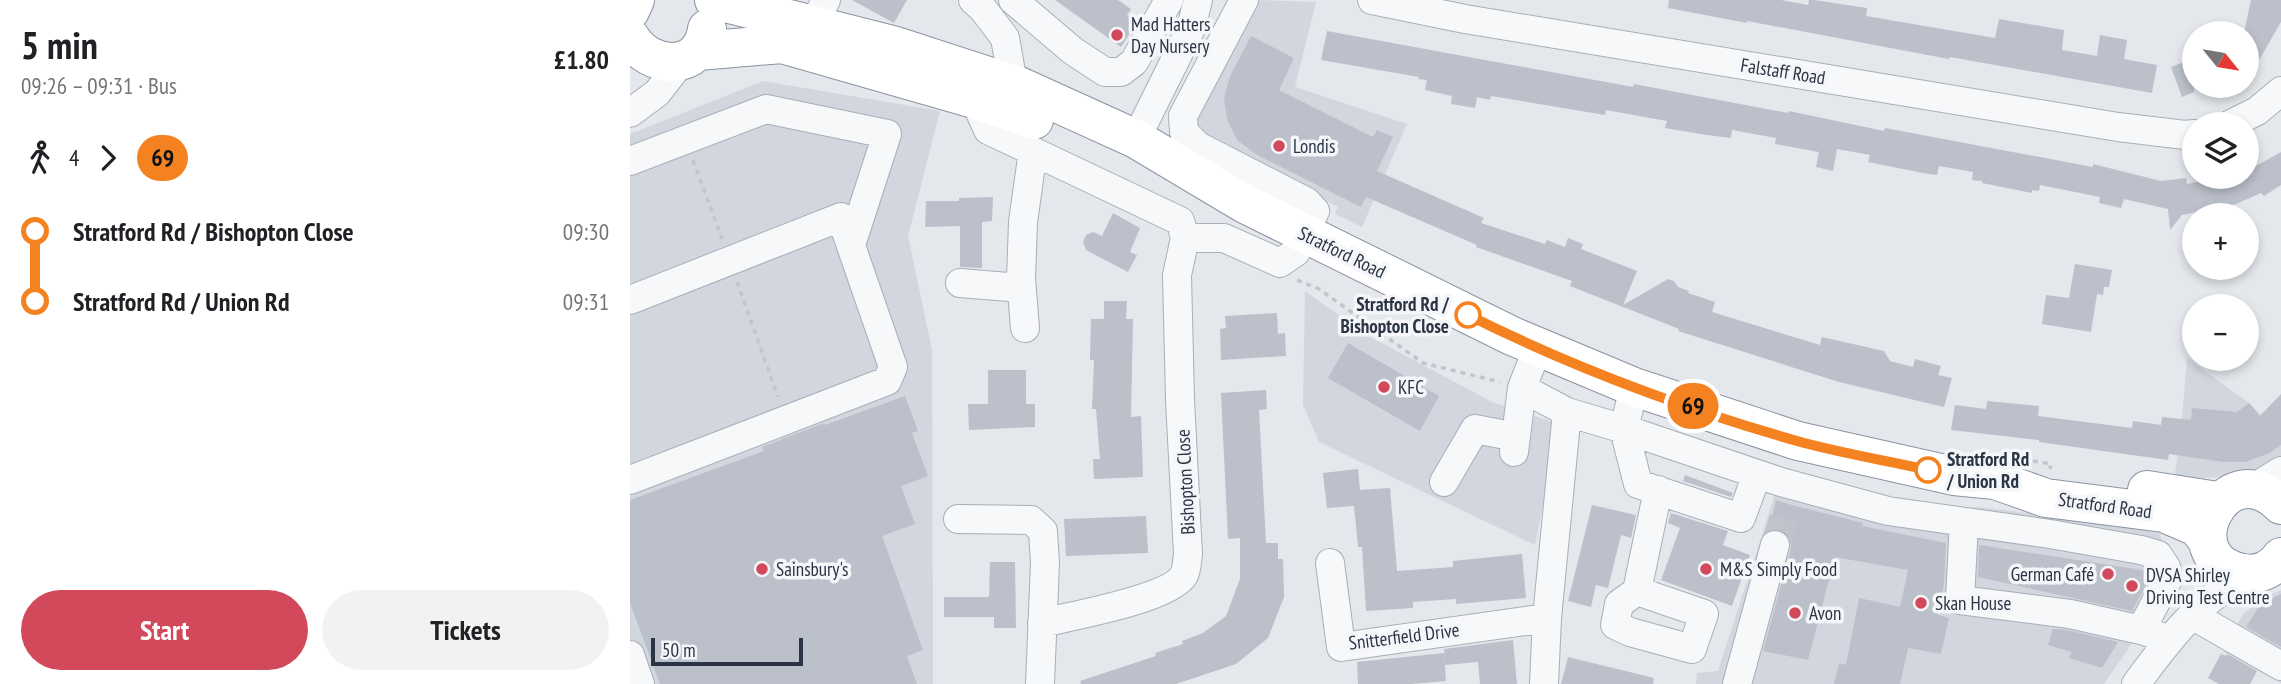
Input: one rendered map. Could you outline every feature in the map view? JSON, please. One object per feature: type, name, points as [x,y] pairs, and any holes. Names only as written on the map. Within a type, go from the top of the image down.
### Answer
[{"type":"highway","name":"Stratford Road","points":[[635,0],[630,40],[653,59],[667,63],[690,56],[782,44],[970,83],[1019,86],[1130,150],[1538,347],[1634,387],[1798,441],[1954,476],[2023,472],[2211,500],[2258,492]]},
{"type":"highway","points":[[690,56],[706,36],[709,20],[704,0]]},
{"type":"highway","name":"Stratford Road","points":[[714,0],[820,13],[896,46],[1051,126],[1130,150]]},
{"type":"highway","name":"Stratford Road","points":[[2023,472],[2046,498],[2164,513],[2197,527],[2226,567],[2265,566]]},
{"type":"highway","points":[[2209,545],[2207,530],[2210,515],[2258,492]]},
{"type":"street","points":[[973,0],[1005,38],[1012,72],[1019,86]]},
{"type":"street","points":[[1013,0],[1073,51],[1105,72],[1121,72],[1134,62],[1169,0]]},
{"type":"street","points":[[1130,150],[1191,28],[1198,0]]},
{"type":"street","points":[[993,21],[993,39],[985,59],[970,83],[988,130],[1180,221],[1185,238],[1224,238],[1280,263],[1296,253],[1315,211],[1307,202],[1198,146],[1184,132],[1183,116],[1244,0]]},
{"type":"street","name":"Falstaff Road","points":[[1371,0],[1467,9],[2118,127],[2182,135]]},
{"type":"street","points":[[630,113],[657,93],[690,56]]},
{"type":"street","points":[[2256,112],[2281,91]]},
{"type":"street","points":[[630,161],[766,109],[887,134],[851,245]]},
{"type":"street","points":[[1025,328],[1021,288],[1023,222],[1033,151]]},
{"type":"street","points":[[630,300],[841,217],[893,367],[887,381],[630,480]]},
{"type":"street","name":"Bishopton Close","points":[[1042,623],[1151,596],[1173,586],[1184,575],[1188,554],[1177,275],[1185,238]]},
{"type":"street","points":[[960,283],[1021,288]]},
{"type":"street","points":[[1444,482],[1475,429],[1515,444],[1522,388],[1538,347]]},
{"type":"street","points":[[1634,387],[1624,429],[1638,484],[1741,519],[1779,486],[1798,441]]},
{"type":"street","points":[[1522,388],[1567,412],[1624,429],[1779,486],[1888,511],[2115,545],[2158,555],[2166,567],[2168,579],[2141,630]]},
{"type":"street","points":[[1544,684],[1547,618],[1567,412]]},
{"type":"street","points":[[1637,591],[1700,626],[1692,649],[1652,639],[1615,625],[1619,604],[1637,591],[1658,490]]},
{"type":"street","points":[[958,519],[1031,520],[1043,531],[1045,563],[1041,684]]},
{"type":"street","points":[[1964,522],[1960,600],[2070,614],[2141,630],[2179,628],[2281,666]]},
{"type":"street","points":[[1737,684],[1775,545]]},
{"type":"street","points":[[2179,628],[2209,570],[2209,545]]},
{"type":"street","name":"Snitterfield Drive","points":[[1330,563],[1341,648],[1547,618]]},
{"type":"street","points":[[2136,684],[2179,628],[2224,587],[2265,566]]},
{"type":"street","points":[[630,654],[640,684]]},
{"type":"path","points":[[1280,263],[1282,274],[1319,289],[1423,363],[1522,388]]},
{"type":"shaded area","points":[[1258,0],[1316,2],[1295,87],[1407,124],[1362,227],[1335,214],[1338,207],[1200,139],[1193,128]]},
{"type":"shaded area","points":[[763,81],[940,111],[908,236],[932,350],[933,684],[630,684],[630,134]]},
{"type":"shaded area","points":[[1305,291],[1367,335],[1492,402],[1559,424],[1535,545],[1319,442],[1303,405]]},
{"type":"shaded area","points":[[2186,371],[2205,371],[2249,403],[2281,436],[2281,468],[2271,475],[2174,479]]},
{"type":"shaded area","points":[[1782,473],[1934,509],[1978,507],[2158,529],[2176,579],[2104,684],[1696,684],[1697,673],[1718,671]]},
{"type":"shaded area","points":[[2281,590],[2281,683],[2223,652],[2243,614],[2265,597]]},
{"type":"building","points":[[852,0],[907,0],[894,23]]},
{"type":"building","name":"Mad Hatters Day Nursery","points":[[1055,0],[1118,0],[1131,9],[1127,15],[1137,22],[1121,47]]},
{"type":"building","points":[[1669,0],[1781,0],[1808,5],[1809,0],[1814,0],[1867,8],[1866,16],[1995,38],[1999,19],[2064,30],[2062,50],[2097,56],[2100,35],[2127,40],[2124,59],[2157,65],[2152,93],[1668,8]]},
{"type":"building","points":[[2251,0],[2281,0],[2281,22],[2259,60],[2259,21],[2247,21]]},
{"type":"building","points":[[1327,31],[1633,87],[1634,84],[1788,113],[1789,111],[1884,131],[1885,128],[2093,167],[2093,164],[2161,181],[2182,178],[2182,189],[2259,189],[2259,164],[2281,152],[2281,185],[2264,196],[2261,193],[2238,203],[2182,203],[2182,215],[2170,230],[2168,209],[2124,199],[2121,208],[2099,203],[2100,197],[2040,185],[2039,191],[2032,190],[2032,193],[1972,180],[1973,172],[1939,166],[1937,175],[1923,173],[1868,162],[1870,155],[1837,149],[1833,171],[1816,167],[1819,152],[1775,144],[1776,138],[1732,130],[1731,138],[1707,135],[1665,128],[1667,121],[1606,110],[1605,115],[1491,96],[1490,100],[1477,97],[1475,108],[1451,104],[1452,96],[1425,90],[1427,80],[1418,79],[1419,77],[1321,60]]},
{"type":"building","points":[[1251,36],[1294,58],[1279,90],[1373,137],[1377,130],[1393,137],[1377,171],[1484,218],[1481,223],[1545,244],[1547,240],[1565,247],[1568,238],[1583,244],[1581,249],[1637,271],[1623,305],[1668,279],[1689,291],[1688,293],[1715,302],[1712,312],[1820,345],[1822,337],[1884,351],[1890,361],[1913,367],[1915,359],[1941,366],[1938,375],[1952,378],[1944,407],[1839,382],[1678,331],[1679,329],[1570,286],[1572,281],[1476,247],[1477,245],[1366,197],[1361,207],[1257,155],[1237,140],[1227,119],[1224,98],[1230,76]]},
{"type":"building","points":[[2182,63],[2182,97],[2171,67]]},
{"type":"building","points":[[993,197],[992,221],[982,222],[982,268],[960,267],[960,226],[925,227],[926,201]]},
{"type":"building","points":[[1113,213],[1140,228],[1130,252],[1137,255],[1128,272],[1086,250],[1083,242],[1086,235],[1093,232],[1102,236]]},
{"type":"building","points":[[2075,264],[2112,270],[2109,287],[2104,287],[2103,295],[2097,294],[2091,332],[2042,324],[2046,295],[2069,298]]},
{"type":"building","points":[[1104,301],[1127,301],[1126,319],[1133,319],[1131,417],[1141,416],[1143,477],[1094,479],[1093,459],[1100,459],[1096,409],[1092,409],[1094,360],[1090,360],[1091,319],[1104,319]]},
{"type":"building","points":[[1277,313],[1278,334],[1285,333],[1286,356],[1221,360],[1220,329],[1226,328],[1225,316]]},
{"type":"building","name":"KFC","points":[[1348,343],[1439,396],[1420,431],[1328,378]]},
{"type":"building","points":[[988,370],[1026,370],[1026,404],[1035,404],[1035,427],[969,430],[968,404],[988,404]]},
{"type":"building","points":[[1266,390],[1267,409],[1259,410],[1266,543],[1278,543],[1278,559],[1283,559],[1284,597],[1268,638],[1236,664],[1176,684],[1081,684],[1080,681],[1156,656],[1155,653],[1183,644],[1182,641],[1203,633],[1226,616],[1240,579],[1240,538],[1228,539],[1221,393]]},
{"type":"building","points":[[2281,394],[2281,445],[2270,453],[2245,462],[2223,462],[2169,454],[2168,460],[2039,440],[1951,430],[1955,405],[1986,409],[1987,401],[2039,406],[2038,416],[2132,428],[2133,421],[2161,425],[2162,417],[2191,420],[2192,408],[2237,412],[2249,403],[2260,416]]},
{"type":"building","name":"Sainsbury's","points":[[905,396],[918,431],[912,433],[928,476],[901,486],[915,524],[882,536],[923,650],[907,656],[917,684],[660,684],[630,603],[630,500],[764,451],[762,447],[824,423],[825,425]]},
{"type":"building","points":[[1358,469],[1360,490],[1390,488],[1397,571],[1453,567],[1453,561],[1522,554],[1526,598],[1456,604],[1456,599],[1413,602],[1413,608],[1366,611],[1362,547],[1358,547],[1354,506],[1327,508],[1323,473]]},
{"type":"building","points":[[1685,475],[1733,493],[1731,497],[1683,481]]},
{"type":"building","points":[[1776,501],[1863,523],[1862,526],[1946,543],[1944,584],[1938,615],[1949,618],[1941,654],[1908,648],[1900,684],[1834,684],[1839,663],[1846,665],[1859,598],[1900,607],[1908,570],[1835,557],[1808,660],[1763,651],[1791,549],[1791,540],[1786,533],[1779,529],[1769,530]]},
{"type":"building","points":[[1592,505],[1636,515],[1631,538],[1621,535],[1608,588],[1596,585],[1591,607],[1568,601]]},
{"type":"building","points":[[1671,513],[1728,531],[1723,545],[1750,555],[1732,606],[1661,580],[1680,528],[1668,523]]},
{"type":"building","points":[[1146,516],[1148,553],[1066,556],[1064,519]]},
{"type":"building","points":[[1979,545],[2149,571],[2151,576],[2132,611],[1978,577]]},
{"type":"building","points":[[990,562],[1015,562],[1016,628],[994,628],[994,617],[944,617],[944,597],[989,597]]},
{"type":"building","points":[[2281,594],[2281,647],[2246,627],[2261,603]]},
{"type":"building","points":[[2053,629],[2118,642],[2102,668],[2069,658],[2072,652],[2048,645]]},
{"type":"building","points":[[1513,640],[1517,684],[1480,684],[1478,662],[1445,665],[1444,649]]},
{"type":"building","points":[[1444,653],[1446,681],[1358,684],[1357,662]]},
{"type":"building","points":[[2221,654],[2227,654],[2257,671],[2250,684],[2219,684],[2208,678]]},
{"type":"building","points":[[1568,657],[1654,678],[1653,684],[1561,684]]},
{"type":"tunnel","points":[[1775,545],[1788,504]]},
{"type":"bus line","name":"69","points":[[1468,315],[1511,336],[1634,387],[1798,441],[1928,470]]},
{"type":"place","name":"Mad Hatters Day Nursery","points":[[1117,35]]},
{"type":"place","name":"Londis","points":[[1279,146]]},
{"type":"place","name":"Stratford Rd / Bishopton Close","points":[[1468,315]]},
{"type":"place","name":"KFC","points":[[1384,387]]},
{"type":"place","name":"Stratford Rd / Union Rd","points":[[1928,470]]},
{"type":"place","name":"Sainsbury's","points":[[762,569]]},
{"type":"place","name":"M&S Simply Food","points":[[1706,569]]},
{"type":"place","name":"German Café","points":[[2108,574]]},
{"type":"place","name":"DVSA Shirley Driving Test Centre","points":[[2132,586]]},
{"type":"place","name":"Skan House","points":[[1921,603]]},
{"type":"place","name":"Avon","points":[[1795,613]]}]
